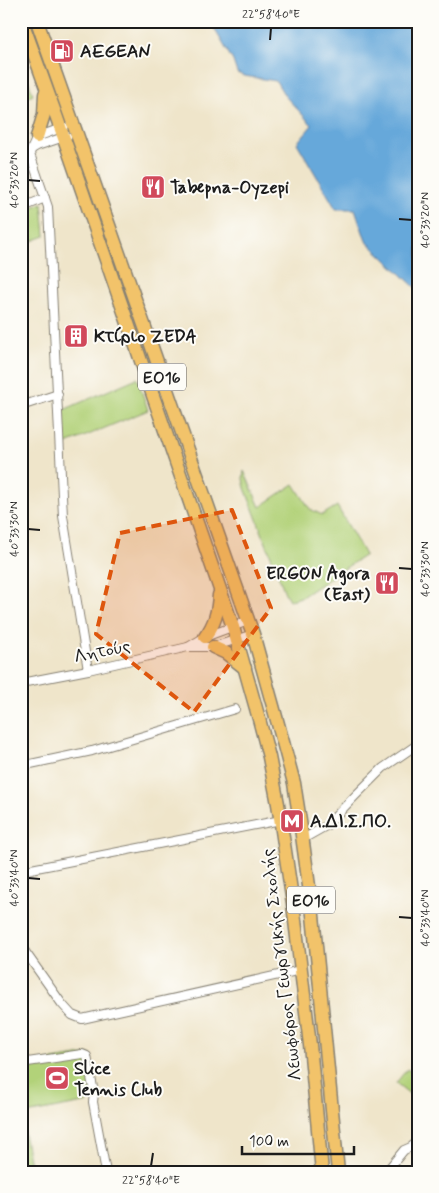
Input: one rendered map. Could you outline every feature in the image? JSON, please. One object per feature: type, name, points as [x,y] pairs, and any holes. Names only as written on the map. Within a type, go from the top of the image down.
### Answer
[{"type":"main road","name":"ΕΟ16","points":[[22,21],[235,633],[245,668]]},
{"type":"main road","name":"ΕΟ16","points":[[37,21],[253,634]]},
{"type":"main road","points":[[37,137],[44,114],[45,87]]},
{"type":"main road","points":[[220,590],[217,615],[210,630],[209,642],[226,652],[245,668]]},
{"type":"main road","name":"Λεωφόρος Γεωργικής Σχολής","points":[[253,634],[289,762],[295,793],[322,999],[338,1172]]},
{"type":"main road","name":"Λεωφόρος Γεωργικής Σχολής","points":[[245,668],[269,757],[281,820],[301,970],[322,1172]]},
{"type":"street","points":[[31,150],[75,128]]},
{"type":"street","points":[[62,133],[37,137],[31,150],[31,157],[45,198],[48,214],[63,516],[88,670]]},
{"type":"street","points":[[21,208],[45,198]]},
{"type":"street","points":[[21,406],[58,394]]},
{"type":"street","name":"Λητούς","points":[[188,647],[235,633],[248,621]]},
{"type":"street","name":"Λητούς","points":[[21,683],[188,647],[235,633],[253,634]]},
{"type":"street","points":[[21,766],[92,751],[235,709]]},
{"type":"street","points":[[302,839],[326,826],[383,768],[418,744]]},
{"type":"street","points":[[21,871],[281,820]]},
{"type":"street","points":[[21,946],[62,1004],[72,1015],[82,1019],[301,970]]},
{"type":"street","points":[[21,1063],[84,1054],[88,1058],[94,1093],[93,1102],[106,1172]]},
{"type":"street","points":[[386,1172],[404,1150],[418,1142]]},
{"type":"highlighted area","points":[[232,510],[271,608],[194,712],[96,634],[120,533]]},
{"type":"green space","points":[[21,60],[33,94],[21,101]]},
{"type":"green space","points":[[21,160],[28,174],[29,197],[21,200]]},
{"type":"green space","points":[[42,203],[45,236],[21,245],[21,212]]},
{"type":"green space","points":[[137,378],[148,410],[62,446],[61,411]]},
{"type":"green space","points":[[244,471],[260,507],[294,484],[310,509],[322,515],[337,506],[365,555],[303,596],[289,600],[245,488]]},
{"type":"green space","name":"Slice Tennis Club","points":[[90,1054],[92,1091],[89,1102],[21,1115],[21,1065]]},
{"type":"green space","points":[[407,1069],[418,1077],[418,1096],[416,1099],[396,1083]]},
{"type":"green space","points":[[21,1117],[30,1165],[21,1167]]},
{"type":"water","points":[[213,21],[418,21],[418,290],[366,241],[355,209],[336,209],[297,143],[312,125],[285,96],[276,81],[244,76],[237,73],[233,61],[214,28]]},
{"type":"place","name":"AEGEAN","points":[[62,51]]},
{"type":"place","name":"Tabepna-Oyzepi","points":[[153,187]]},
{"type":"place","name":"Κτίριο ZEDA","points":[[76,336]]},
{"type":"place","name":"ERGON Agora (East)","points":[[387,583]]},
{"type":"place","name":"Α.ΔΙ.Σ.ΠΟ.","points":[[292,821]]},
{"type":"place","name":"Slice Tennis Club","points":[[57,1078]]}]
